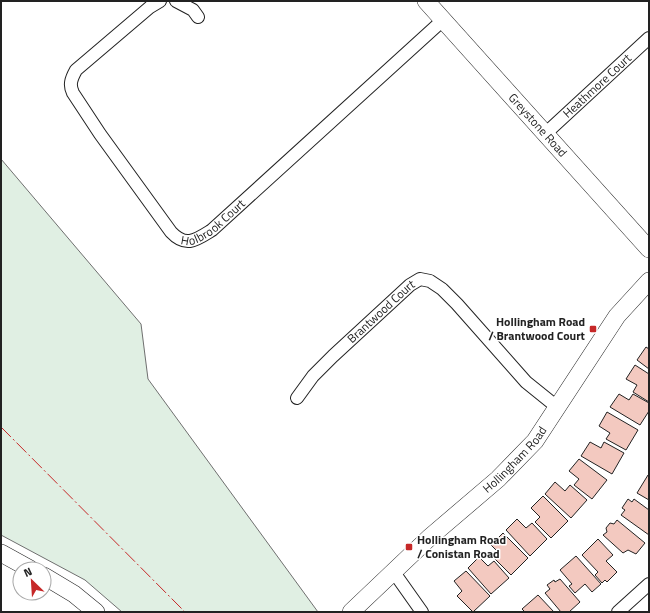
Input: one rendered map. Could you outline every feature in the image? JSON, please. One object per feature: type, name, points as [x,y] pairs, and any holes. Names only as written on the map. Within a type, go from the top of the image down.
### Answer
[{"type":"street","name":"Holbrook Court","points":[[160,1],[150,7],[76,70],[72,77],[70,86],[73,94],[100,134],[171,232],[184,242],[192,240],[212,230],[443,20]]},
{"type":"street","points":[[176,1],[193,10],[198,17]]},
{"type":"street","name":"Greystone Road","points":[[426,1],[649,250]]},
{"type":"street","name":"Heathmore Court","points":[[545,134],[649,38]]},
{"type":"street","name":"Brantwood Court","points":[[297,398],[313,376],[333,356],[410,285],[420,279],[430,281],[442,289],[526,382],[557,407]]},
{"type":"street","name":"Hollingham Road","points":[[351,612],[430,537],[498,479],[522,455],[538,436],[616,316],[635,294],[649,281]]},
{"type":"street","points":[[1,553],[16,561]]},
{"type":"street","points":[[393,571],[422,612]]},
{"type":"street","points":[[52,581],[74,594],[96,612]]},
{"type":"street","points":[[618,612],[649,584]]},
{"type":"green space","points":[[1,159],[141,324],[148,379],[318,612],[122,612],[85,580],[1,535]]},
{"type":"building","points":[[646,347],[649,349],[649,369],[637,360]]},
{"type":"building","points":[[635,365],[649,374],[649,402],[633,392],[637,385],[626,379]]},
{"type":"building","points":[[619,394],[629,400],[633,394],[649,403],[649,411],[640,425],[610,407]]},
{"type":"building","points":[[607,412],[638,430],[626,450],[606,439],[610,433],[599,426]]},
{"type":"building","points":[[590,442],[601,448],[604,442],[624,453],[612,474],[581,456]]},
{"type":"building","points":[[579,459],[607,480],[592,499],[574,485],[579,479],[569,471]]},
{"type":"building","points":[[648,475],[649,476],[649,500],[637,493]]},
{"type":"building","points":[[555,482],[565,491],[570,485],[587,500],[571,518],[545,494]]},
{"type":"building","points":[[543,496],[568,521],[551,538],[535,522],[540,517],[531,508]]},
{"type":"building","points":[[628,499],[632,502],[634,499],[649,510],[649,535],[621,515],[625,510],[622,508]]},
{"type":"building","points":[[517,519],[526,528],[532,523],[547,539],[530,556],[506,530]]},
{"type":"building","points":[[617,520],[645,543],[636,554],[628,550],[623,553],[603,535],[607,532],[606,528],[610,523],[614,524]]},
{"type":"building","points":[[503,533],[528,558],[511,575],[495,559],[500,554],[491,545]]},
{"type":"building","points":[[598,539],[613,555],[606,561],[617,572],[607,582],[605,580],[602,583],[595,575],[598,572],[582,555]]},
{"type":"building","points":[[576,556],[601,584],[592,592],[585,584],[575,593],[569,586],[572,584],[560,570]]},
{"type":"building","points":[[479,557],[488,566],[494,561],[509,578],[491,594],[468,568]]},
{"type":"building","points":[[466,571],[490,596],[473,612],[457,596],[462,591],[454,581]]},
{"type":"building","points":[[560,579],[580,602],[569,612],[561,612],[545,593],[550,589],[547,585],[554,580],[555,582]]},
{"type":"building","points":[[538,595],[554,612],[525,612],[522,609]]},
{"type":"power","points":[[1,427],[185,612]]},
{"type":"place","name":"Hollingham Road / Brantwood Court","points":[[593,329]]},
{"type":"place","name":"Hollingham Road / Conistan Road","points":[[409,547]]}]
